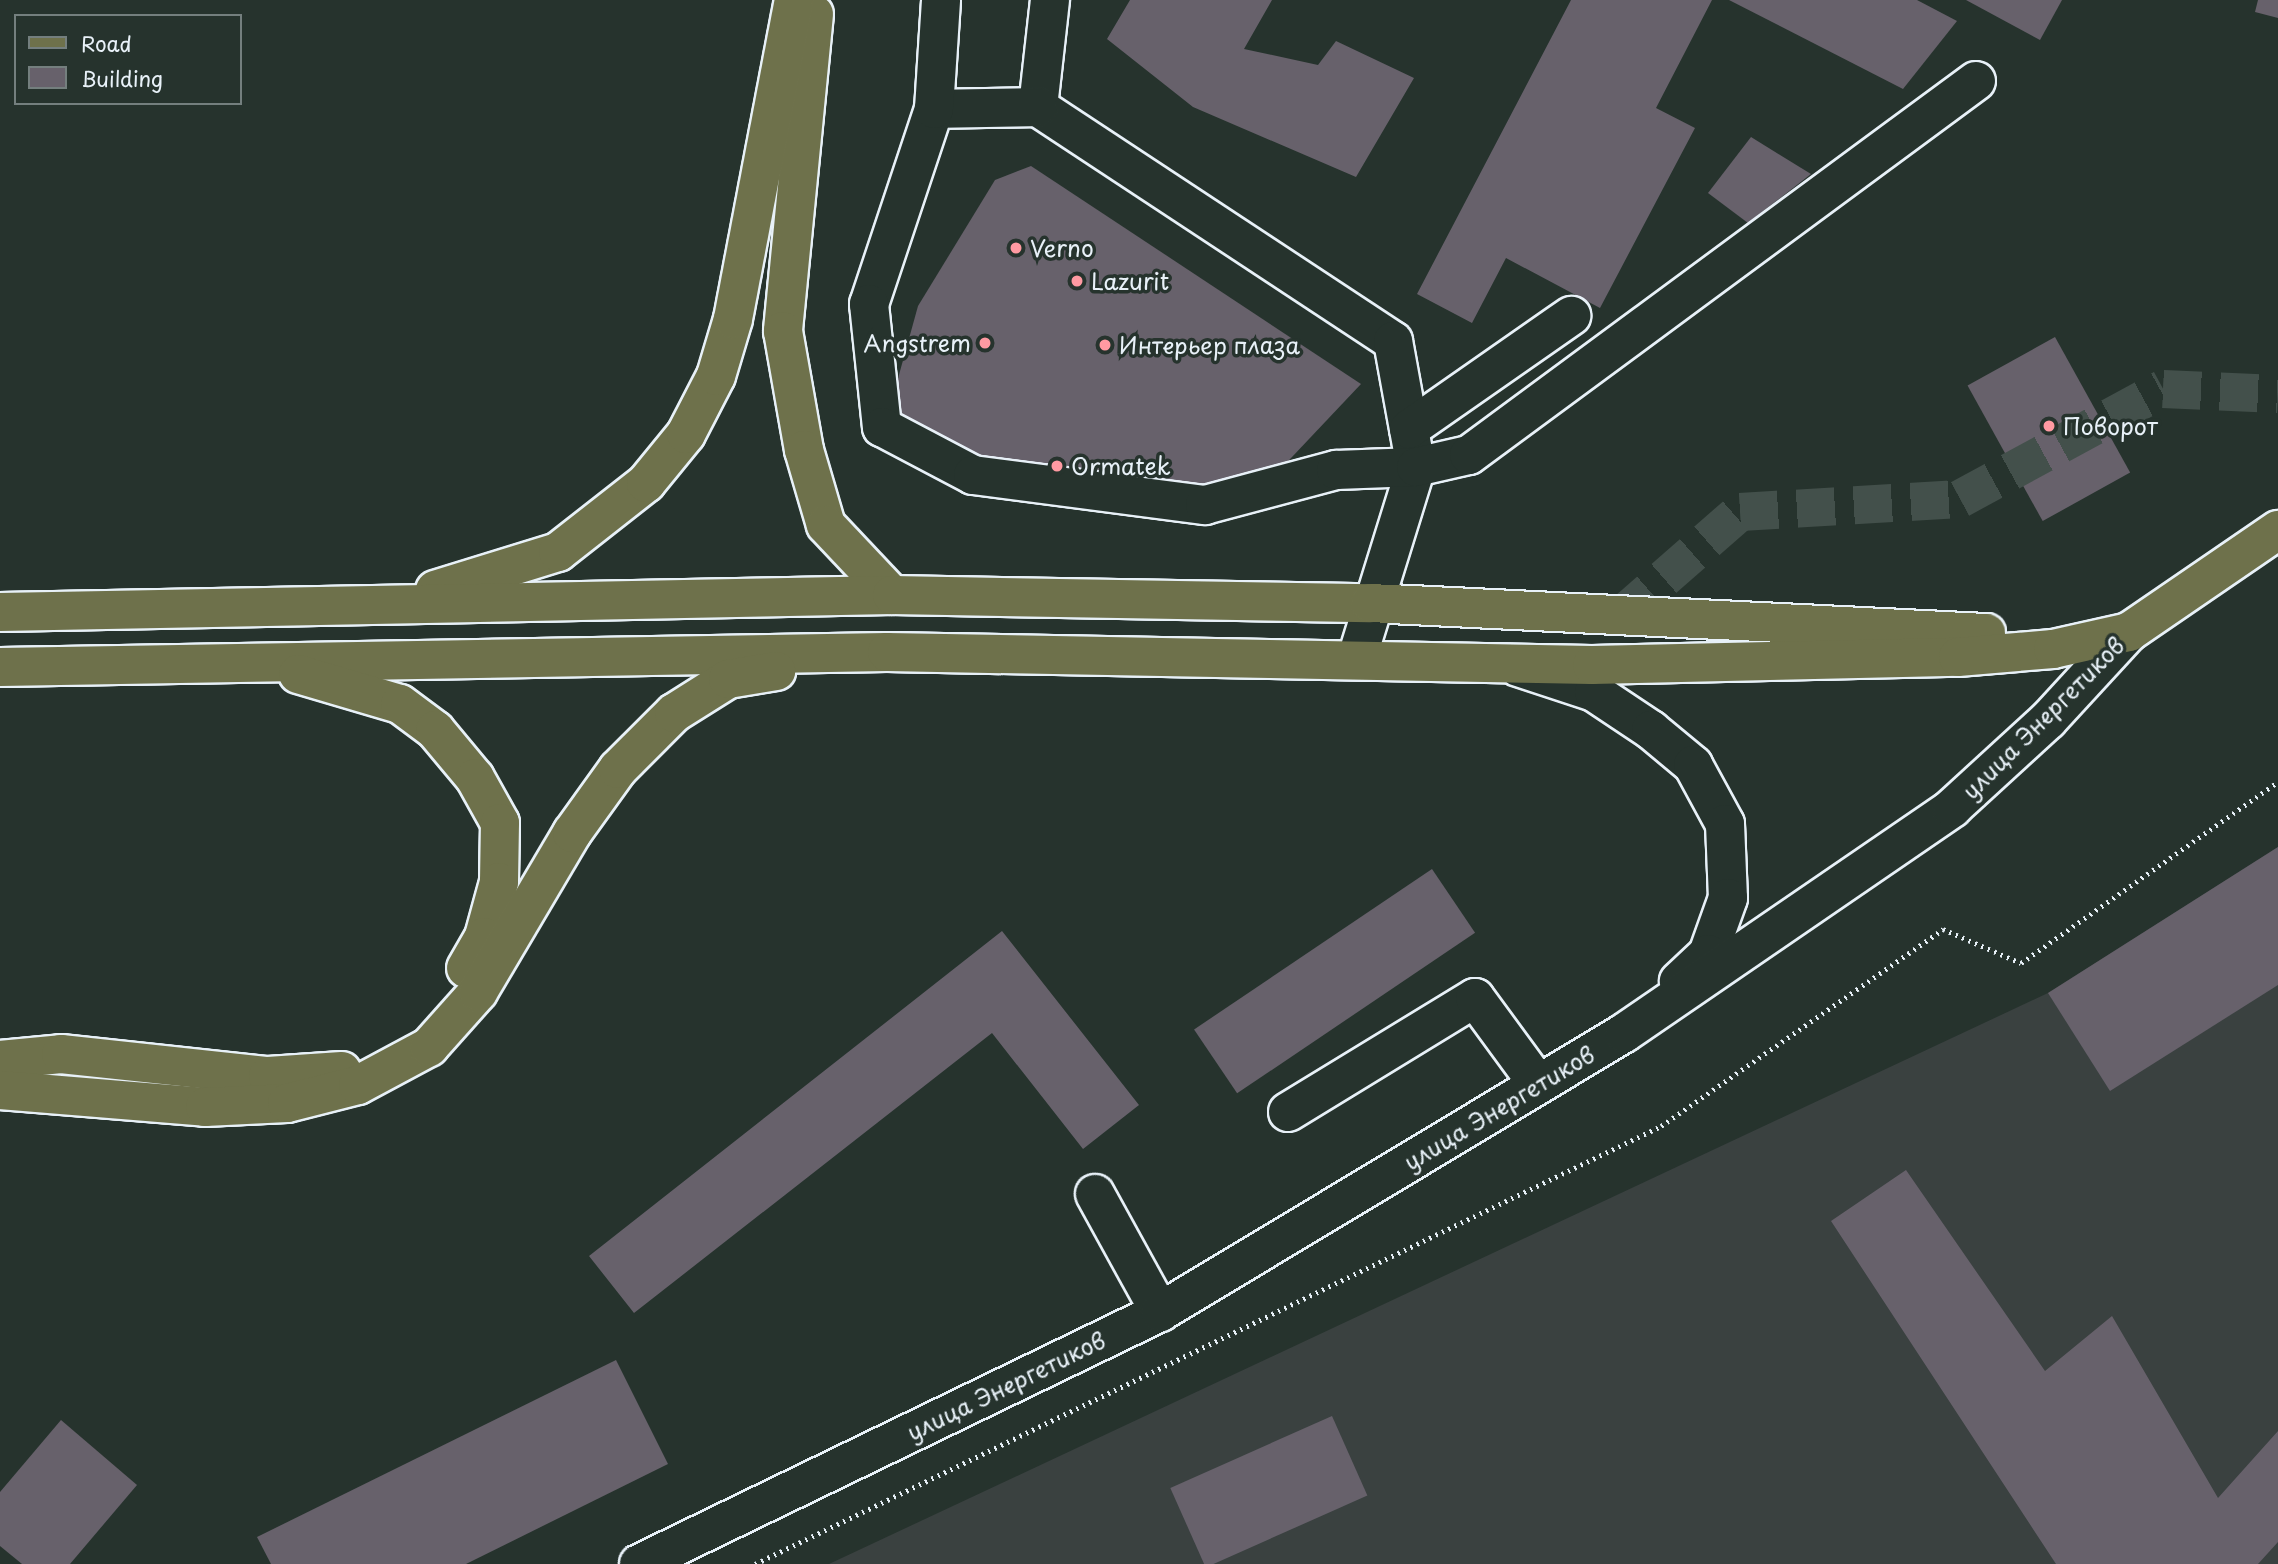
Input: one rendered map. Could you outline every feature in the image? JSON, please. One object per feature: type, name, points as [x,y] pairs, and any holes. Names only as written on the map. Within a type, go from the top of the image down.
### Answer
[{"type":"main road","points":[[329,609],[470,584],[558,552],[646,483],[686,434],[716,376],[733,319],[794,0]]},
{"type":"main road","points":[[815,0],[783,331],[804,450],[826,525],[892,595]]},
{"type":"main road","name":"улица Энергетиков","points":[[2129,632],[2278,530]]},
{"type":"main road","points":[[0,612],[329,609],[892,595],[1370,603],[1966,632],[2129,632]]},
{"type":"main road","points":[[0,667],[887,652],[1496,660],[1592,665],[1958,657],[2053,649],[2129,632]]},
{"type":"main road","points":[[0,1090],[205,1107],[287,1104],[358,1085],[429,1047],[478,992],[572,833],[618,769],[674,713],[728,679],[887,652]]},
{"type":"main road","points":[[0,1060],[61,1054],[268,1076],[341,1072],[396,1045],[448,1000],[484,937],[499,882],[500,823],[475,778],[435,730],[400,704],[252,662]]},
{"type":"street","points":[[941,0],[934,109],[869,304],[882,427],[972,475],[1205,505],[1336,470],[1416,467],[1469,455],[1976,81]]},
{"type":"street","points":[[1038,107],[1049,0]]},
{"type":"street","points":[[934,109],[1038,107],[1393,341],[1416,467],[1370,603],[1357,658]]},
{"type":"street","points":[[1409,429],[1571,316]]},
{"type":"street","name":"улица Энергетиков","points":[[639,1564],[1160,1312],[1624,1033],[1952,808],[2048,720],[2129,632]]},
{"type":"street","points":[[1496,660],[1594,692],[1651,730],[1693,765],[1725,824],[1728,898],[1708,954],[1624,1033]]},
{"type":"street","points":[[1288,1112],[1475,998],[1538,1084]]},
{"type":"street","points":[[1095,1194],[1160,1312]]},
{"type":"path","points":[[755,1564],[1661,1126],[1943,929],[2021,963],[2278,782]]},
{"type":"shaded area","points":[[2278,847],[2278,1564],[829,1564],[2048,993]]},
{"type":"building","points":[[1130,0],[1272,0],[1244,49],[1318,65],[1336,41],[1414,78],[1356,177],[1193,107],[1107,39]]},
{"type":"building","points":[[1571,0],[1712,0],[1656,108],[1695,128],[1600,308],[1506,258],[1472,323],[1417,294]]},
{"type":"building","points":[[1729,0],[1917,0],[1957,21],[1903,89]]},
{"type":"building","points":[[1966,0],[2062,0],[2040,40]]},
{"type":"building","points":[[2258,0],[2278,0],[2278,18],[2255,12]]},
{"type":"building","points":[[1751,137],[1811,174],[1748,223],[1708,193]]},
{"type":"building","name":"Интерьер плаза","points":[[1031,166],[1361,384],[1275,475],[1164,493],[939,454],[889,411],[918,306],[995,180]]},
{"type":"building","points":[[2055,337],[2130,473],[2043,521],[1968,385]]},
{"type":"building","points":[[2278,847],[2278,985],[2110,1091],[2048,993]]},
{"type":"building","points":[[1432,869],[1475,933],[1237,1093],[1194,1029]]},
{"type":"building","points":[[1002,931],[1139,1105],[1083,1149],[992,1033],[634,1313],[589,1256]]},
{"type":"building","points":[[1906,1170],[2045,1371],[2112,1316],[2218,1498],[2278,1431],[2278,1542],[2258,1564],[2056,1564],[1831,1221]]},
{"type":"building","points":[[616,1360],[668,1464],[466,1564],[271,1564],[257,1537]]},
{"type":"building","points":[[1332,1416],[1367,1495],[1213,1564],[1204,1564],[1170,1488]]},
{"type":"building","points":[[61,1420],[137,1485],[70,1564],[22,1564],[0,1546],[0,1492]]},
{"type":"tunnel","points":[[1621,616],[1740,512],[1960,499],[2163,389],[2278,394]]},
{"type":"place","name":"Verno","points":[[1016,248]]},
{"type":"place","name":"Lazurit","points":[[1077,281]]},
{"type":"place","name":"Angstrem","points":[[985,343]]},
{"type":"place","name":"Интерьер плаза","points":[[1105,345]]},
{"type":"place","name":"Поворот","points":[[2049,426]]},
{"type":"place","name":"Ormatek","points":[[1057,466]]}]
